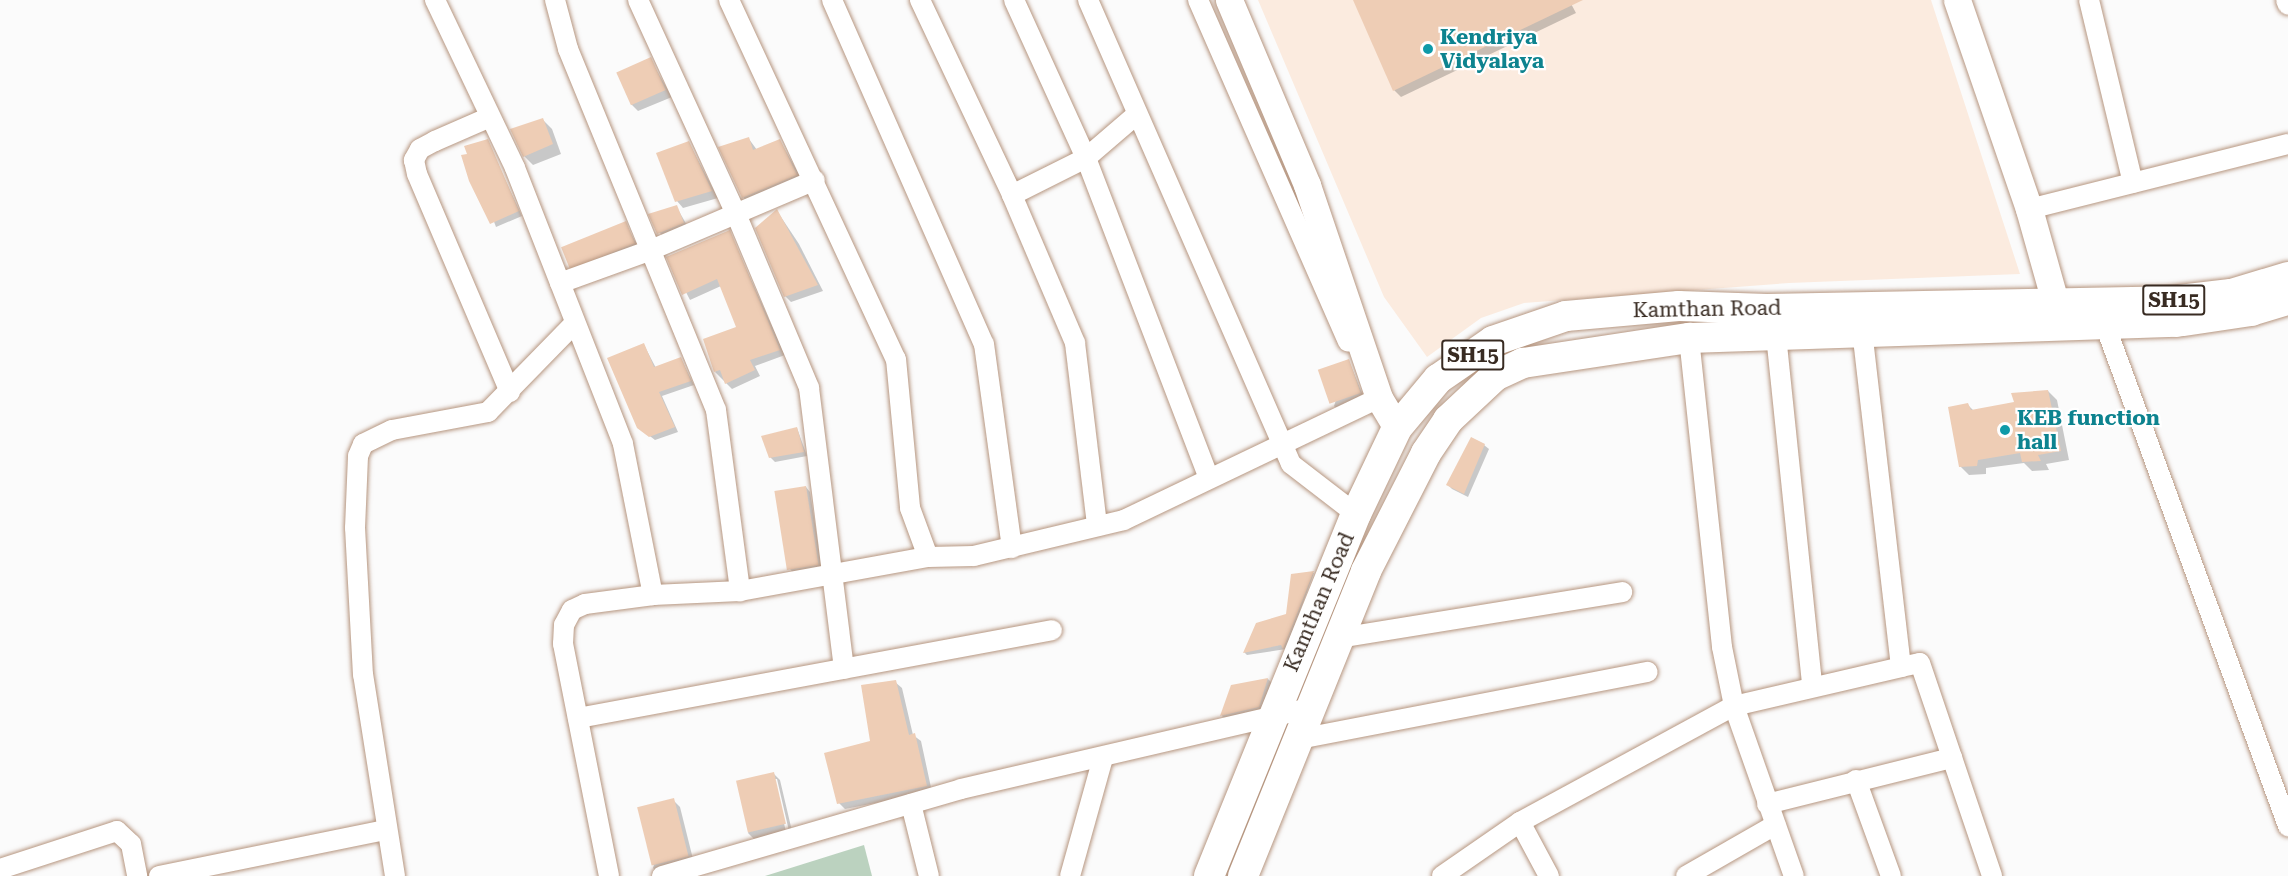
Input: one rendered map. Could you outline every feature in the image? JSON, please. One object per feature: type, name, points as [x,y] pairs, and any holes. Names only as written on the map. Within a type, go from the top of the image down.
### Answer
[{"type":"main road","name":"Kamthan Road","points":[[1243,876],[1366,571],[1426,453],[1467,399],[1495,376],[1522,363],[1689,338],[1862,332],[2060,313],[2231,294],[2288,277]]},
{"type":"main road","name":"Kamthan Road","points":[[1209,876],[1271,718],[1356,514],[1397,428],[1438,379],[1493,341],[1566,316],[1679,306],[2060,313],[2104,322],[2176,322],[2251,311],[2288,300]]},
{"type":"main road","points":[[1438,379],[1467,399]]},
{"type":"street","points":[[435,0],[490,117],[560,283],[628,461],[653,595]]},
{"type":"street","points":[[555,0],[568,49],[716,410],[741,591]]},
{"type":"street","points":[[638,0],[736,214],[809,388],[844,669]]},
{"type":"street","points":[[729,0],[815,180],[896,359],[910,508],[928,557]]},
{"type":"street","points":[[832,0],[984,344],[1012,548]]},
{"type":"street","points":[[920,0],[1012,195],[1075,343],[1097,526]]},
{"type":"street","points":[[1014,0],[1086,158],[1209,478]]},
{"type":"street","points":[[1088,0],[1136,115],[1225,306],[1291,464],[1356,514]]},
{"type":"street","points":[[1198,0],[1376,399],[1397,428]]},
{"type":"street","points":[[1228,0],[1307,185],[1376,399]]},
{"type":"street","points":[[1957,0],[2029,208],[2060,313]]},
{"type":"street","points":[[2089,0],[2133,183]]},
{"type":"street","points":[[2286,0],[2288,5]]},
{"type":"street","points":[[1012,195],[1086,158],[1136,115]]},
{"type":"street","points":[[490,117],[420,149],[414,160],[417,174],[510,392]]},
{"type":"street","points":[[2029,208],[2288,144]]},
{"type":"street","points":[[560,283],[651,250],[815,180]]},
{"type":"street","points":[[2104,322],[2288,826]]},
{"type":"street","points":[[394,876],[363,675],[355,528],[358,456],[363,444],[392,430],[475,417],[488,412],[575,323]]},
{"type":"street","points":[[1862,332],[1901,667]]},
{"type":"street","points":[[1776,335],[1812,686]]},
{"type":"street","points":[[1689,338],[1722,647],[1734,706],[1774,825],[1794,876]]},
{"type":"street","points":[[609,876],[563,644],[564,625],[572,610],[585,604],[653,595],[741,591],[928,557],[947,559],[1012,548],[1124,520],[1376,399]]},
{"type":"street","points":[[1339,638],[1622,592]]},
{"type":"street","points":[[578,718],[1052,630]]},
{"type":"street","points":[[1442,876],[1520,822],[1734,706],[1812,686],[1920,663],[1992,876]]},
{"type":"street","points":[[1299,739],[1648,672]]},
{"type":"street","points":[[662,876],[911,804],[1312,707]]},
{"type":"street","points":[[1070,876],[1103,758]]},
{"type":"street","points":[[1767,804],[1856,780],[1952,758]]},
{"type":"street","points":[[1856,780],[1892,876]]},
{"type":"street","points":[[911,804],[929,876]]},
{"type":"street","points":[[1520,822],[1550,876]]},
{"type":"street","points":[[1686,876],[1774,825]]},
{"type":"street","points":[[159,876],[386,830]]},
{"type":"street","points":[[0,869],[117,831],[125,834],[131,844],[137,876]]},
{"type":"shaded area","points":[[1258,0],[1931,0],[2020,274],[1789,283],[1524,303],[1481,318],[1427,357],[1384,297]]},
{"type":"green space","points":[[864,845],[872,876],[765,876]]},
{"type":"building","name":"Kendriya Vidyalaya","points":[[1353,0],[1583,0],[1393,91]]},
{"type":"building","points":[[651,57],[666,90],[631,105],[616,72]]},
{"type":"building","points":[[543,118],[553,144],[523,157],[510,129]]},
{"type":"building","points":[[749,137],[753,150],[780,139],[797,175],[742,198],[718,147]]},
{"type":"building","points":[[488,139],[519,211],[490,224],[469,181],[461,155],[467,154],[464,146]]},
{"type":"building","points":[[689,141],[712,191],[675,202],[656,153]]},
{"type":"building","points":[[677,205],[684,223],[657,234],[648,214]]},
{"type":"building","points":[[777,209],[818,285],[784,297],[755,228]]},
{"type":"building","points":[[626,221],[635,243],[570,269],[561,247]]},
{"type":"building","points":[[730,230],[780,350],[750,360],[755,370],[725,384],[720,370],[714,372],[703,339],[736,327],[717,279],[682,295],[666,257]]},
{"type":"building","points":[[644,343],[654,367],[681,357],[691,381],[659,392],[675,427],[649,437],[637,428],[607,358]]},
{"type":"building","points":[[1349,359],[1361,393],[1330,404],[1318,370]]},
{"type":"building","name":"KEB function hall","points":[[2048,390],[2061,451],[2038,455],[2041,461],[2022,462],[2020,453],[1978,460],[1977,466],[1959,467],[1948,407],[1968,403],[1971,410],[2014,402],[2011,393]]},
{"type":"building","points":[[797,427],[804,452],[769,458],[761,436]]},
{"type":"building","points":[[1471,437],[1485,444],[1464,494],[1446,485]]},
{"type":"building","points":[[806,486],[819,565],[787,570],[774,491]]},
{"type":"building","points":[[1314,571],[1283,649],[1281,645],[1243,653],[1256,623],[1286,614],[1291,574]]},
{"type":"building","points":[[1268,678],[1259,707],[1220,716],[1231,685]]},
{"type":"building","points":[[896,680],[909,735],[915,733],[927,786],[837,804],[824,753],[870,741],[861,685]]},
{"type":"building","points":[[774,772],[786,824],[748,832],[736,781]]},
{"type":"building","points":[[674,798],[689,856],[652,865],[637,807]]},
{"type":"place","name":"Kendriya Vidyalaya","points":[[1428,49]]},
{"type":"place","name":"KEB function hall","points":[[2005,430]]}]
